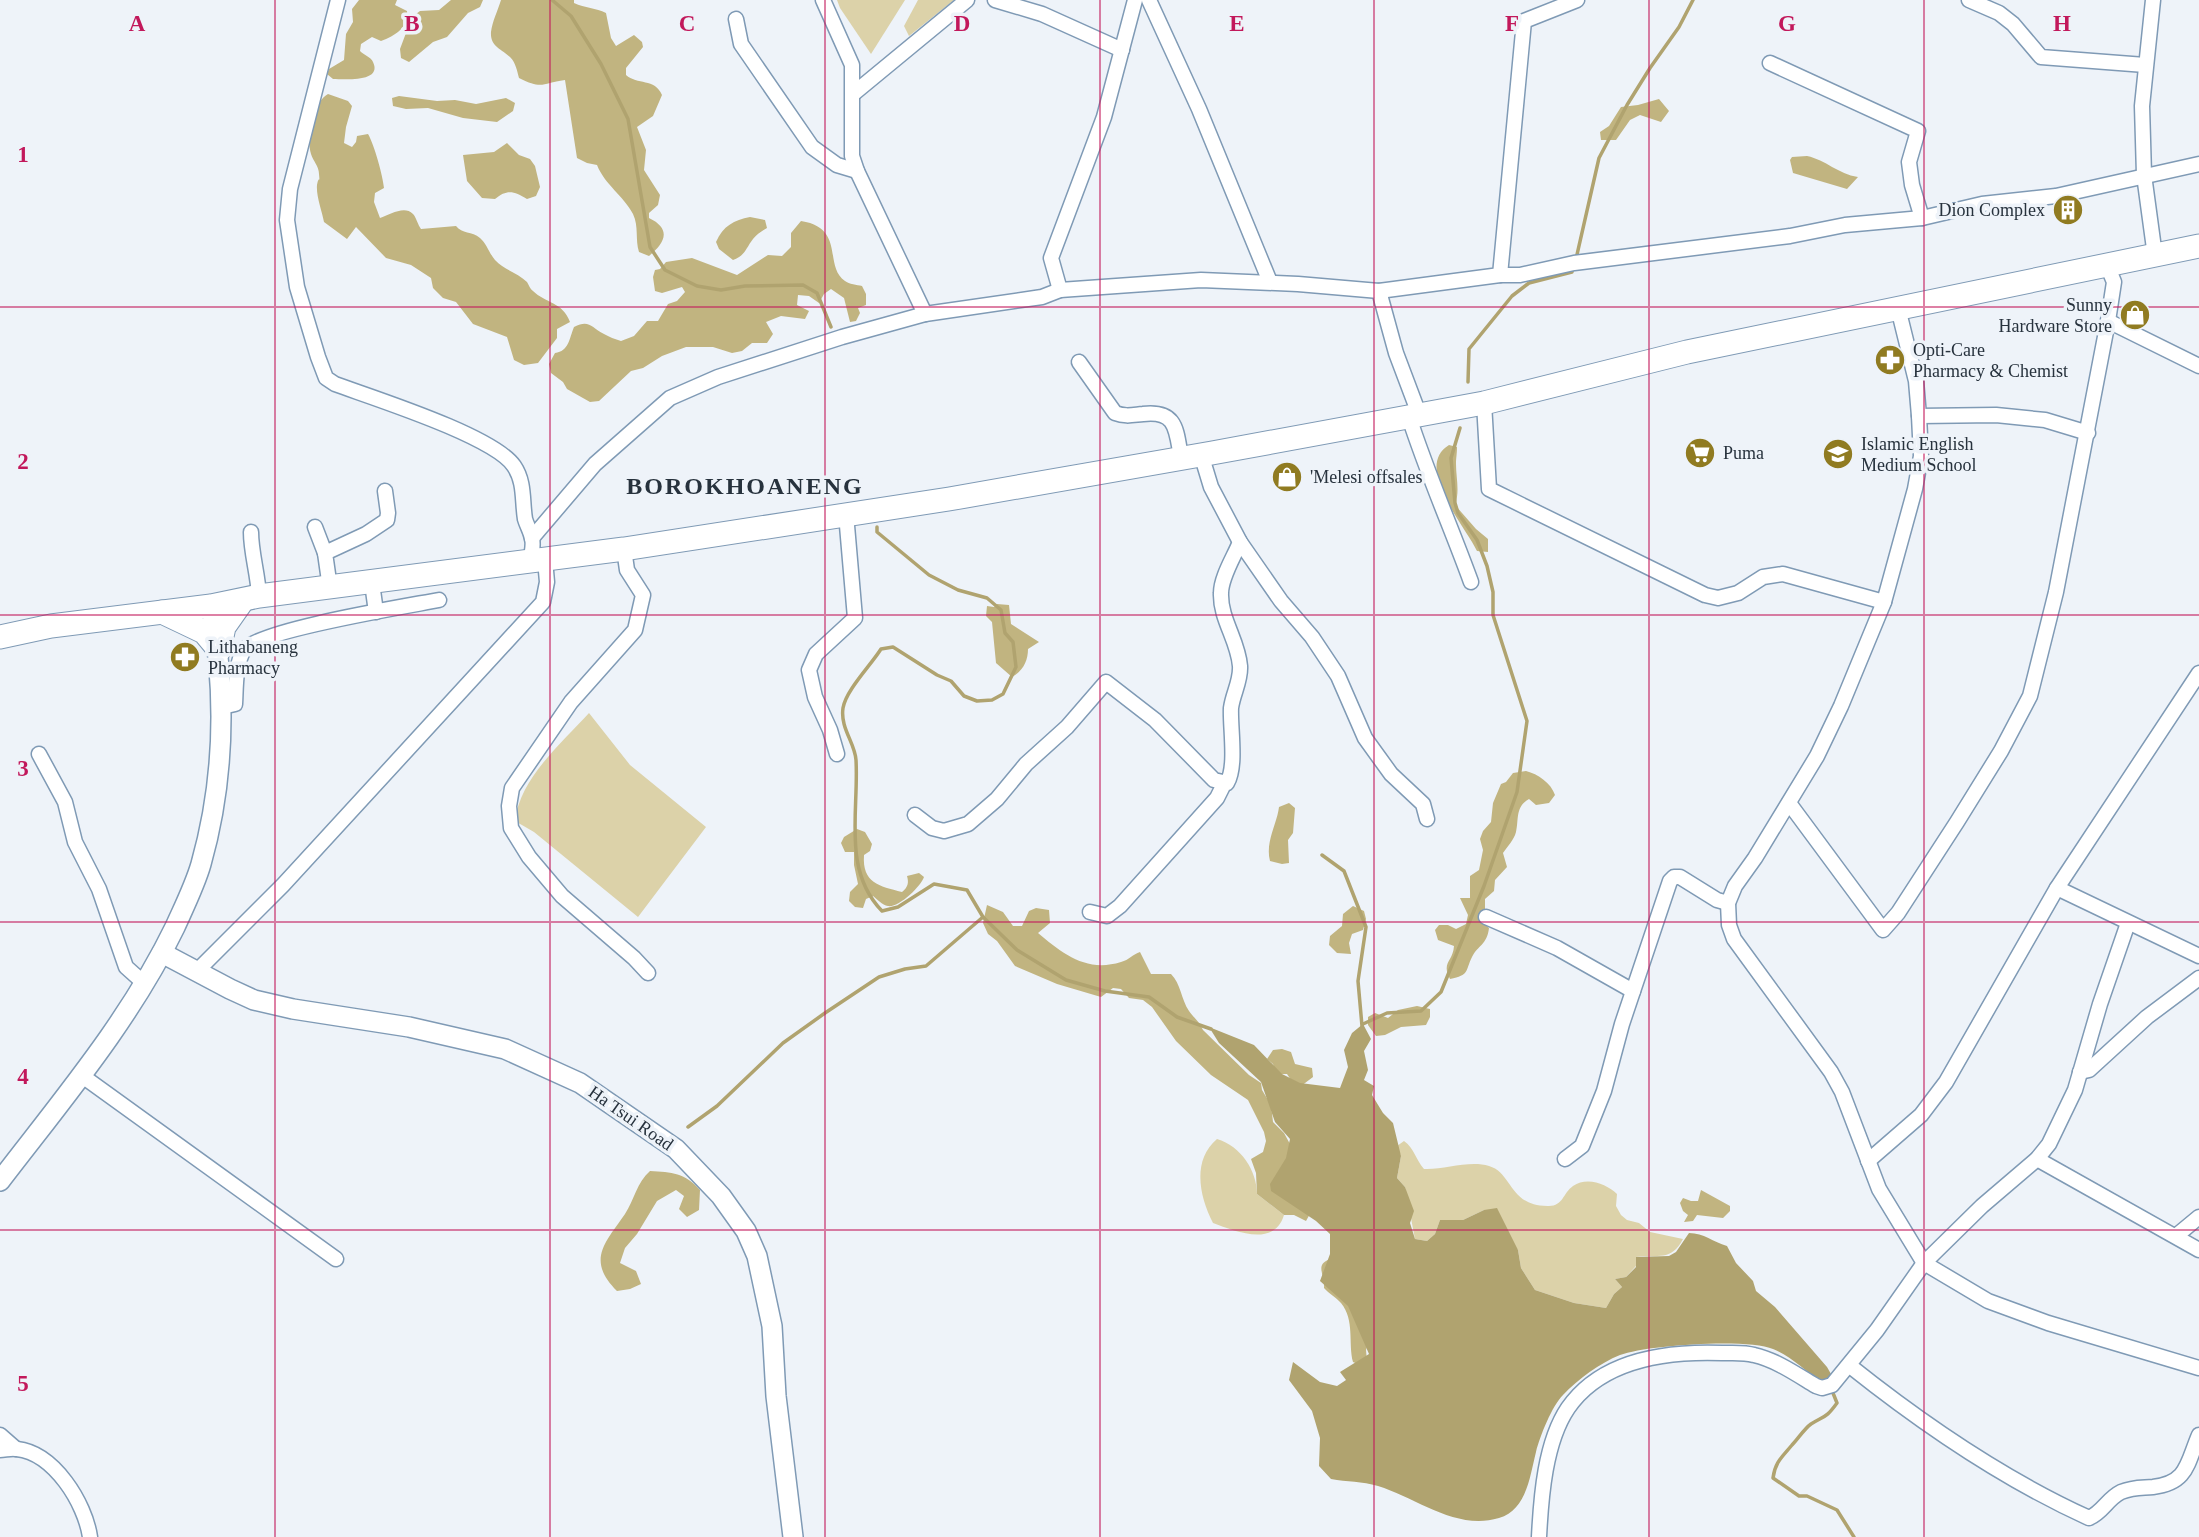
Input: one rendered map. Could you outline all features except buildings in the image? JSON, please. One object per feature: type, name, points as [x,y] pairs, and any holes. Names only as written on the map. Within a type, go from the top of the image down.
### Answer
[{"type":"main road","points":[[0,637],[51,626],[372,583],[536,553],[624,550],[949,499],[1191,456],[1484,403],[1687,352],[2199,246]]},
{"type":"main road","points":[[219,650],[224,627],[251,598]]},
{"type":"main road","points":[[161,611],[204,632],[219,650]]},
{"type":"street","points":[[178,920],[192,969],[283,885],[543,602],[547,582],[528,531],[522,485],[514,467],[499,450],[450,428],[335,384],[326,378],[318,357],[297,287],[286,220],[290,189],[338,0]]},
{"type":"street","points":[[823,0],[852,65],[852,156],[925,314]]},
{"type":"street","points":[[853,94],[967,0]]},
{"type":"street","points":[[995,0],[1042,15],[1122,50]]},
{"type":"street","points":[[1060,290],[1051,258],[1104,117],[1135,0]]},
{"type":"street","points":[[1149,0],[1199,109],[1270,282]]},
{"type":"street","points":[[1500,275],[1524,21],[1577,0]]},
{"type":"street","points":[[1969,0],[1999,13],[2041,57],[2145,65]]},
{"type":"street","points":[[2154,0],[2142,106],[2144,175],[2155,256]]},
{"type":"street","points":[[736,19],[741,44],[812,147],[837,165],[857,171]]},
{"type":"street","points":[[1770,63],[1918,131],[1909,162],[1912,185],[1922,218]]},
{"type":"street","points":[[536,553],[595,464],[670,398],[718,377],[842,337],[925,314],[1042,297],[1060,290],[1200,280],[1270,282],[1379,291],[1500,275],[1520,275],[1574,263],[1790,236],[1845,225],[1922,218],[1982,204],[2056,196],[2199,164]]},
{"type":"street","points":[[1789,803],[1883,930],[1898,913],[1957,822],[2001,751],[2030,696],[2056,592],[2088,433],[2114,282],[2108,265]]},
{"type":"street","points":[[1379,291],[1427,473],[1447,516],[1471,582]]},
{"type":"street","points":[[1898,308],[1916,381],[1921,456],[1915,489],[1884,602],[1836,717],[1817,757],[1735,886],[1728,903],[1729,925],[1734,939],[1831,1072],[1842,1092],[1879,1189],[1924,1263],[1988,1301],[2048,1323],[2199,1368]]},
{"type":"street","points":[[2108,321],[2199,366]]},
{"type":"street","points":[[1079,362],[1115,412],[1123,416],[1168,416],[1211,487],[1240,542],[1338,676],[1365,738],[1391,774],[1423,804],[1427,819]]},
{"type":"street","points":[[1484,403],[1489,489],[1705,595],[1718,598],[1728,596],[1738,593],[1763,577],[1783,574],[1884,602]]},
{"type":"street","points":[[1919,416],[1996,415],[2045,419],[2088,433]]},
{"type":"street","points":[[325,553],[366,534],[387,520],[385,491]]},
{"type":"street","points":[[837,754],[809,670],[816,654],[855,618],[846,514]]},
{"type":"street","points":[[315,527],[325,553],[330,588]]},
{"type":"street","points":[[251,532],[251,598]]},
{"type":"street","points":[[1090,912],[1107,916],[1120,906],[1217,798],[1230,778],[1231,706],[1240,678],[1240,664],[1224,618],[1221,591],[1240,542]]},
{"type":"street","points":[[624,550],[627,570],[643,595],[635,630],[571,702],[512,788],[509,806],[511,828],[529,857],[562,896],[648,973]]},
{"type":"street","points":[[372,583],[376,612]]},
{"type":"street","points":[[222,707],[235,704],[243,651],[249,645],[263,639],[376,612],[439,600]]},
{"type":"street","points":[[0,1181],[145,985],[178,920],[201,865],[212,819],[222,707],[219,650],[211,606]]},
{"type":"street","points":[[1868,1161],[1921,1115],[1946,1082],[2057,888],[2199,673]]},
{"type":"street","points":[[915,815],[932,828],[944,831],[968,824],[997,799],[1026,764],[1067,727],[1106,682],[1155,720],[1200,768],[1214,780],[1224,784]]},
{"type":"street","points":[[39,754],[65,802],[75,842],[99,889],[126,967],[145,985]]},
{"type":"street","points":[[1565,1159],[1582,1146],[1604,1091],[1633,991],[1670,880],[1680,877],[1717,900],[1728,903]]},
{"type":"street","points":[[2057,888],[2129,923],[2198,952]]},
{"type":"street","points":[[1486,917],[1557,948],[1633,991]]},
{"type":"street","points":[[1539,1537],[1544,1478],[1567,1409],[1593,1383],[1611,1372],[1635,1361],[1666,1356],[1708,1352],[1750,1354],[1767,1358],[1822,1388],[1832,1385],[1850,1366],[1924,1263],[1982,1206],[2037,1159],[2049,1144],[2075,1090],[2100,1004],[2129,923]]},
{"type":"street","name":"Ha Tsui Road","points":[[162,953],[254,1000],[293,1009],[409,1027],[505,1049],[580,1083],[656,1134],[695,1167],[721,1196],[746,1231],[757,1256],[772,1326],[776,1396],[793,1537]]},
{"type":"street","points":[[2080,1072],[2089,1070],[2147,1017],[2199,978]]},
{"type":"street","points":[[81,1075],[336,1259]]},
{"type":"street","points":[[2037,1159],[2199,1250]]},
{"type":"street","points":[[2176,1236],[2199,1217]]},
{"type":"street","points":[[1850,1366],[1942,1436],[2048,1500],[2089,1518],[2100,1513],[2110,1497],[2132,1488],[2171,1484],[2182,1477],[2199,1435]]},
{"type":"street","points":[[0,1435],[16,1449]]},
{"type":"street","points":[[0,1450],[16,1449],[32,1454],[65,1478],[78,1503],[90,1537]]},
{"type":"shaded area","points":[[359,0],[397,0],[395,5],[407,11],[406,22],[400,30],[381,41],[372,37],[361,44],[360,51],[373,62],[375,69],[372,74],[353,79],[333,79],[327,74],[329,69],[344,60],[346,34],[353,22],[352,9]]},
{"type":"shaded area","points":[[451,0],[483,0],[480,7],[468,13],[447,37],[433,42],[409,62],[401,58],[400,49],[412,17],[420,11],[439,10]]},
{"type":"shaded area","points":[[501,0],[574,0],[574,3],[606,13],[611,38],[616,46],[634,35],[642,42],[643,47],[626,68],[626,75],[655,86],[662,95],[653,116],[637,127],[646,150],[644,170],[660,195],[658,205],[649,213],[649,218],[661,227],[664,236],[649,256],[639,252],[636,224],[629,207],[597,165],[577,158],[565,80],[538,85],[519,78],[512,59],[492,41],[492,28]]},
{"type":"shaded area","points":[[837,0],[905,0],[871,54]]},
{"type":"shaded area","points":[[918,0],[954,0],[909,36],[904,26]]},
{"type":"shaded area","points":[[328,94],[348,101],[352,106],[344,143],[352,147],[357,136],[368,134],[378,160],[384,188],[375,193],[374,202],[380,218],[405,210],[413,214],[421,229],[456,226],[477,236],[499,263],[567,315],[570,322],[557,329],[557,338],[538,363],[524,365],[514,360],[507,337],[473,324],[456,302],[443,298],[433,288],[431,278],[411,265],[386,258],[356,227],[347,239],[324,222],[317,194],[319,171],[311,154],[309,139],[314,113]]},
{"type":"shaded area","points":[[399,96],[476,104],[506,98],[515,103],[513,111],[497,122],[463,118],[428,108],[406,109],[393,106],[392,98]]},
{"type":"shaded area","points":[[1659,99],[1669,111],[1661,122],[1640,115],[1630,120],[1616,140],[1601,140],[1600,132],[1609,126],[1621,107]]},
{"type":"shaded area","points":[[507,143],[519,155],[530,159],[535,166],[540,187],[536,196],[527,199],[511,192],[495,199],[482,198],[467,181],[463,155],[494,152]]},
{"type":"shaded area","points":[[1807,156],[1858,177],[1847,189],[1793,173],[1790,160],[1792,157]]},
{"type":"shaded area","points":[[750,217],[765,220],[767,228],[755,237],[743,254],[733,260],[719,249],[716,242],[730,225]]},
{"type":"shaded area","points":[[801,221],[824,231],[839,274],[847,282],[862,286],[866,294],[866,305],[858,308],[860,313],[856,321],[850,322],[844,298],[831,289],[819,303],[809,296],[798,295],[797,305],[809,311],[805,319],[781,316],[766,322],[773,334],[767,343],[752,343],[742,351],[732,353],[713,347],[686,347],[631,371],[599,401],[590,402],[567,389],[563,382],[551,373],[549,364],[555,353],[566,347],[574,327],[587,324],[621,341],[634,336],[647,321],[658,321],[668,304],[677,301],[685,292],[682,287],[662,293],[655,291],[655,270],[660,269],[666,262],[692,258],[737,275],[768,255],[782,256],[791,247],[791,233]]},
{"type":"shaded area","points":[[1449,445],[1457,447],[1458,490],[1455,505],[1488,539],[1488,552],[1477,551],[1453,512],[1439,482],[1436,467],[1439,455]]},
{"type":"shaded area","points":[[997,604],[1009,605],[1011,624],[1039,642],[1028,649],[1024,665],[1012,677],[996,663],[992,622],[986,616],[987,606],[994,607]]},
{"type":"shaded area","points":[[589,713],[630,765],[706,827],[638,917],[534,832],[515,821],[518,805],[533,776]]},
{"type":"shaded area","points":[[1526,771],[1544,780],[1555,795],[1549,803],[1536,805],[1529,799],[1521,806],[1515,835],[1503,853],[1507,867],[1495,880],[1494,891],[1485,899],[1485,909],[1480,916],[1489,928],[1486,938],[1474,953],[1464,974],[1450,979],[1447,965],[1454,946],[1438,940],[1435,930],[1439,925],[1456,929],[1466,924],[1468,915],[1460,898],[1470,898],[1470,876],[1479,870],[1483,850],[1480,839],[1491,822],[1493,803],[1501,784],[1513,773]]},
{"type":"shaded area","points":[[1289,803],[1295,808],[1293,833],[1288,840],[1289,863],[1282,864],[1270,861],[1269,847],[1279,807]]},
{"type":"shaded area","points":[[857,829],[865,832],[872,844],[870,851],[864,855],[864,864],[866,872],[874,882],[902,892],[908,885],[907,876],[919,873],[924,877],[914,891],[898,904],[886,905],[873,896],[866,899],[863,908],[855,907],[849,901],[850,892],[858,884],[854,852],[845,852],[841,843],[844,837]]},
{"type":"shaded area","points":[[987,905],[1003,912],[1013,926],[1022,926],[1029,911],[1036,908],[1049,910],[1050,923],[1038,933],[1075,959],[1108,965],[1124,961],[1140,952],[1151,974],[1171,974],[1186,1006],[1203,1030],[1249,1075],[1261,1083],[1271,1105],[1273,1122],[1290,1144],[1311,1212],[1306,1221],[1294,1215],[1284,1215],[1257,1194],[1256,1173],[1251,1159],[1263,1152],[1266,1141],[1248,1100],[1211,1075],[1176,1041],[1152,1007],[1143,1000],[1129,998],[1121,989],[1113,988],[1101,997],[1057,984],[1015,966],[997,941],[988,934],[983,923]]},
{"type":"shaded area","points":[[1353,906],[1364,911],[1366,919],[1363,930],[1352,934],[1349,943],[1351,954],[1337,953],[1329,945],[1330,936],[1342,926],[1343,914]]},
{"type":"shaded area","points":[[1417,1006],[1430,1009],[1426,1025],[1401,1027],[1385,1035],[1376,1036],[1368,1025],[1368,1017],[1375,1013],[1388,1018],[1398,1010]]},
{"type":"shaded area","points":[[1363,1024],[1371,1039],[1364,1051],[1368,1070],[1364,1080],[1374,1086],[1372,1095],[1393,1123],[1401,1156],[1397,1178],[1405,1187],[1414,1211],[1410,1223],[1415,1239],[1427,1241],[1435,1234],[1440,1220],[1463,1220],[1484,1210],[1497,1208],[1518,1250],[1521,1268],[1535,1290],[1574,1303],[1606,1308],[1614,1294],[1622,1287],[1615,1279],[1626,1277],[1636,1267],[1636,1257],[1669,1256],[1676,1252],[1689,1233],[1699,1234],[1727,1246],[1736,1263],[1753,1281],[1756,1291],[1775,1307],[1827,1367],[1831,1374],[1828,1379],[1821,1382],[1786,1356],[1760,1346],[1697,1344],[1651,1348],[1620,1355],[1575,1383],[1559,1400],[1540,1438],[1526,1491],[1516,1508],[1499,1518],[1483,1521],[1452,1517],[1378,1486],[1331,1479],[1319,1466],[1320,1438],[1312,1411],[1289,1380],[1293,1362],[1320,1382],[1337,1386],[1346,1380],[1340,1372],[1369,1354],[1348,1306],[1320,1281],[1330,1254],[1330,1234],[1316,1221],[1271,1191],[1270,1184],[1286,1158],[1290,1139],[1275,1122],[1261,1082],[1219,1043],[1209,1027],[1254,1045],[1282,1074],[1300,1083],[1340,1088],[1348,1067],[1344,1050],[1352,1033]]},
{"type":"shaded area","points":[[1273,1050],[1291,1052],[1295,1064],[1312,1068],[1313,1077],[1301,1086],[1293,1083],[1287,1074],[1276,1074],[1273,1064],[1267,1059]]},
{"type":"shaded area","points":[[1217,1139],[1226,1142],[1240,1153],[1251,1168],[1257,1194],[1284,1215],[1272,1231],[1263,1234],[1242,1233],[1213,1223],[1204,1201],[1200,1179],[1204,1157]]},
{"type":"shaded area","points":[[1404,1141],[1424,1169],[1473,1164],[1489,1166],[1503,1175],[1519,1196],[1536,1205],[1557,1204],[1578,1183],[1602,1184],[1617,1194],[1616,1206],[1627,1220],[1639,1223],[1650,1232],[1683,1239],[1669,1254],[1636,1257],[1636,1266],[1626,1277],[1615,1279],[1622,1287],[1614,1294],[1606,1308],[1574,1303],[1535,1290],[1521,1268],[1518,1250],[1484,1210],[1463,1220],[1440,1220],[1435,1234],[1427,1241],[1415,1239],[1405,1187],[1397,1178],[1401,1156],[1397,1146]]},
{"type":"shaded area","points":[[650,1171],[678,1174],[689,1180],[700,1190],[699,1210],[687,1217],[679,1209],[684,1196],[676,1190],[657,1201],[625,1248],[620,1263],[636,1271],[641,1284],[617,1291],[602,1270],[602,1252],[642,1180]]},
{"type":"shaded area","points":[[1701,1190],[1730,1206],[1730,1211],[1723,1218],[1697,1215],[1693,1221],[1684,1222],[1688,1215],[1680,1203],[1683,1198],[1698,1201]]},
{"type":"shaded area","points":[[1333,1258],[1369,1339],[1367,1361],[1360,1365],[1353,1362],[1350,1324],[1345,1310],[1324,1288],[1322,1266]]},
{"type":"waterway","points":[[552,0],[571,16],[601,64],[628,119],[650,247],[665,270],[697,286],[721,290],[745,286],[803,285],[817,293],[831,327]]},
{"type":"waterway","points":[[1576,259],[1599,158],[1627,105],[1679,27],[1693,0]]},
{"type":"waterway","points":[[1468,382],[1469,349],[1512,296],[1529,283],[1572,272],[1573,266]]},
{"type":"waterway","points":[[1363,1024],[1387,1013],[1421,1011],[1441,992],[1484,886],[1517,792],[1527,721],[1493,615],[1493,592],[1487,566],[1477,540],[1458,513],[1455,503],[1451,458],[1460,428]]},
{"type":"waterway","points":[[877,527],[877,532],[929,575],[958,590],[987,598],[1001,610],[1005,633],[1013,642],[1016,667],[1003,694],[992,700],[977,701],[964,696],[951,681],[893,647],[881,649],[854,686],[845,701],[843,715],[856,760],[857,859],[861,877],[870,895],[882,911],[898,907],[934,884],[967,890],[983,917],[1017,950],[1066,980],[1105,991],[1149,997],[1177,1017],[1211,1029]]},
{"type":"waterway","points":[[1322,855],[1344,871],[1366,927],[1358,981],[1362,1026]]},
{"type":"waterway","points":[[688,1127],[717,1106],[783,1043],[825,1013],[879,977],[926,966],[983,917]]},
{"type":"waterway","points":[[1833,1393],[1837,1403],[1828,1414],[1803,1431],[1780,1460],[1773,1478],[1799,1496],[1807,1496],[1837,1510],[1854,1537]]},
{"type":"place","name":"Dion Complex","points":[[2068,210]]},
{"type":"place","name":"Sunny Hardware Store","points":[[2135,315]]},
{"type":"place","name":"Opti-Care Pharmacy & Chemist","points":[[1890,360]]},
{"type":"place","name":"Puma","points":[[1700,453]]},
{"type":"place","name":"Islamic English Medium School","points":[[1838,454]]},
{"type":"place","name":"'Melesi offsales","points":[[1287,477]]},
{"type":"place","name":"Lithabaneng Pharmacy","points":[[185,657]]},
{"type":"district","name":"BOROKHOANENG","points":[[745,486]]}]
